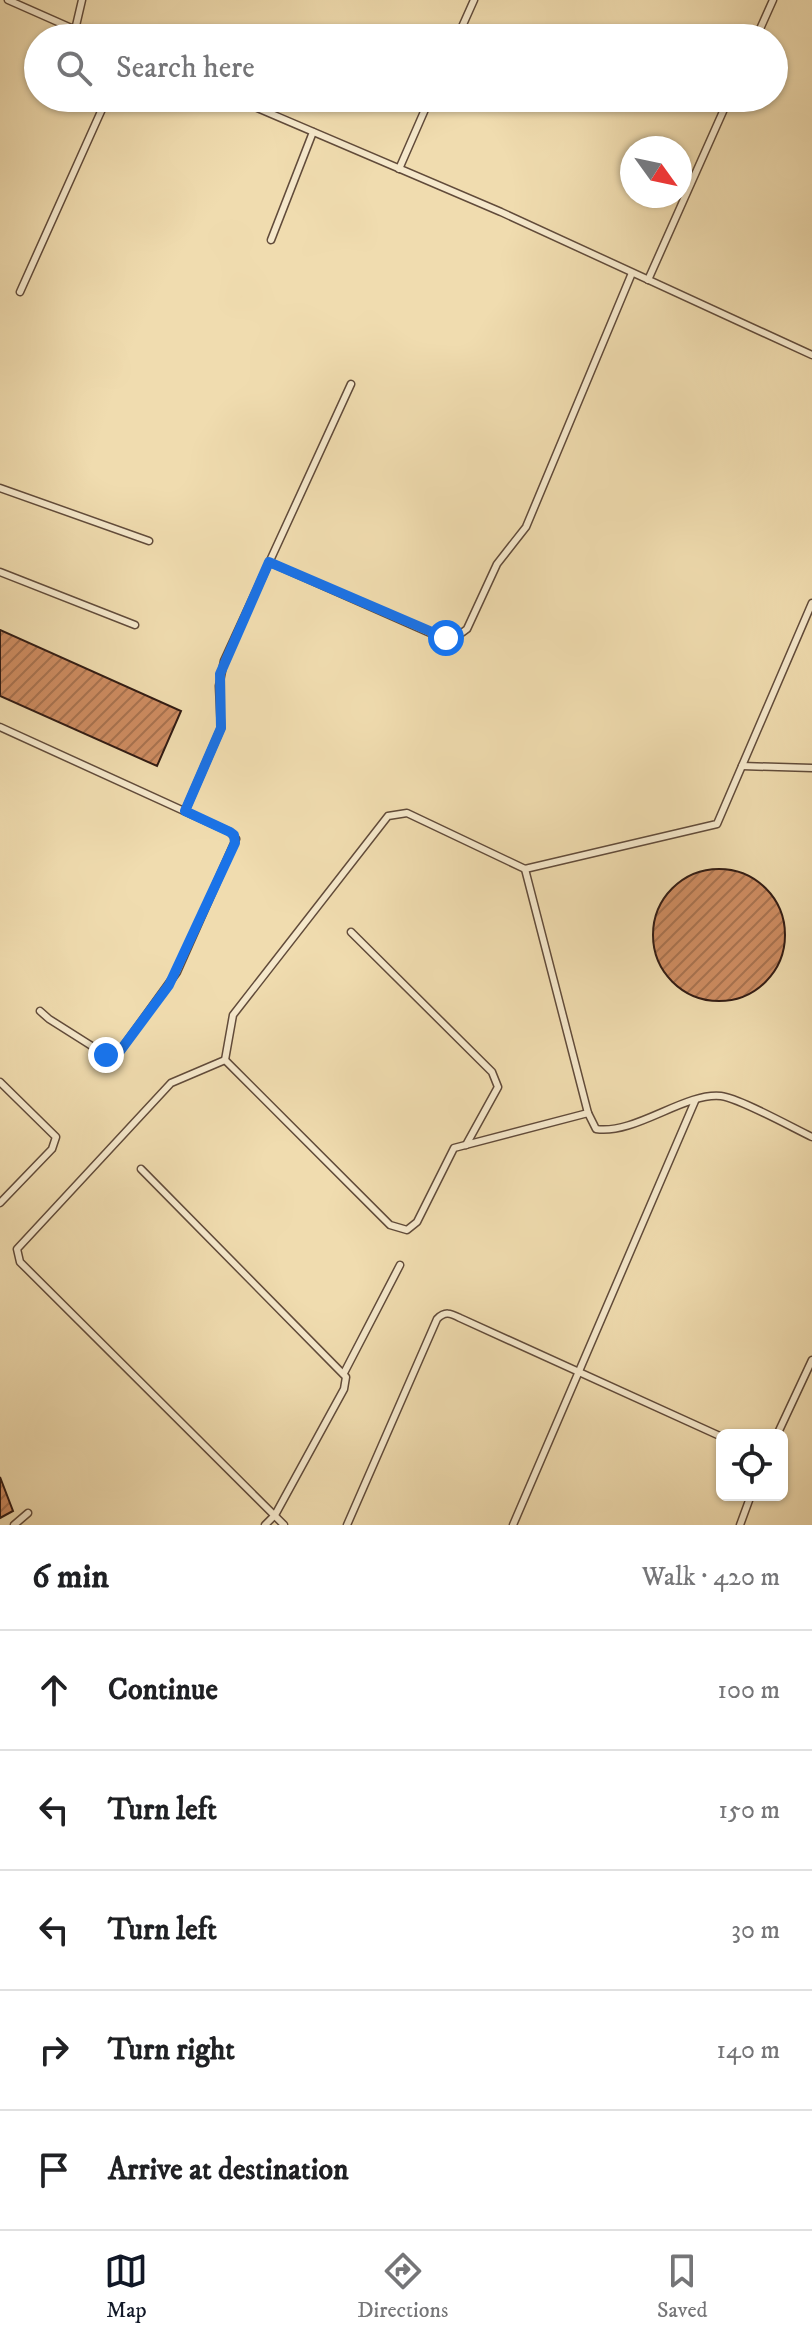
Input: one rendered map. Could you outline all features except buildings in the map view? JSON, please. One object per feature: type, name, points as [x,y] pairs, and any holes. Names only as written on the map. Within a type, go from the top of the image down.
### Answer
[{"type":"lane","points":[[8,0],[62,24]]},
{"type":"lane","points":[[76,24],[82,0]]},
{"type":"lane","points":[[463,24],[474,0]]},
{"type":"lane","points":[[762,24],[773,0]]},
{"type":"lane","points":[[20,292],[101,112]]},
{"type":"lane","points":[[267,112],[812,355]]},
{"type":"lane","points":[[399,169],[424,112]]},
{"type":"lane","points":[[648,280],[723,112]]},
{"type":"lane","points":[[271,240],[313,132]]},
{"type":"lane","points":[[269,562],[439,637],[453,638],[461,634],[467,629],[497,564],[526,527],[632,273]]},
{"type":"lane","points":[[185,811],[221,728],[220,674],[351,384]]},
{"type":"lane","points":[[0,488],[149,541]]},
{"type":"lane","points":[[0,572],[135,625]]},
{"type":"lane","points":[[225,1060],[233,1015],[388,816],[407,813],[525,869],[717,824],[812,603]]},
{"type":"lane","points":[[0,727],[230,832],[236,839],[169,985],[120,1051],[110,1056],[40,1011]]},
{"type":"lane","points":[[742,766],[812,768]]},
{"type":"lane","points":[[525,869],[588,1113],[596,1129],[607,1131],[714,1096],[727,1097],[812,1137]]},
{"type":"lane","points":[[351,932],[492,1072],[498,1087],[466,1145]]},
{"type":"lane","points":[[225,1060],[390,1225],[407,1230],[417,1222],[454,1148],[588,1113]]},
{"type":"lane","points":[[225,1060],[171,1083],[17,1249],[20,1262],[284,1525]]},
{"type":"lane","points":[[0,1082],[56,1137],[52,1149],[0,1203]]},
{"type":"lane","points":[[513,1525],[695,1101]]},
{"type":"lane","points":[[141,1169],[344,1373]]},
{"type":"lane","points":[[265,1525],[275,1515],[344,1389],[344,1373],[400,1265]]},
{"type":"lane","points":[[347,1525],[442,1313],[449,1313],[716,1434]]},
{"type":"lane","points":[[780,1429],[812,1360]]},
{"type":"lane","points":[[740,1525],[749,1501]]},
{"type":"lane","points":[[14,1525],[28,1513]]},
{"type":"route","points":[[106,1055],[115,1055],[120,1051],[177,972],[235,843],[236,839],[230,832],[185,811],[221,728],[219,686],[224,661],[269,562],[446,638]]}]
